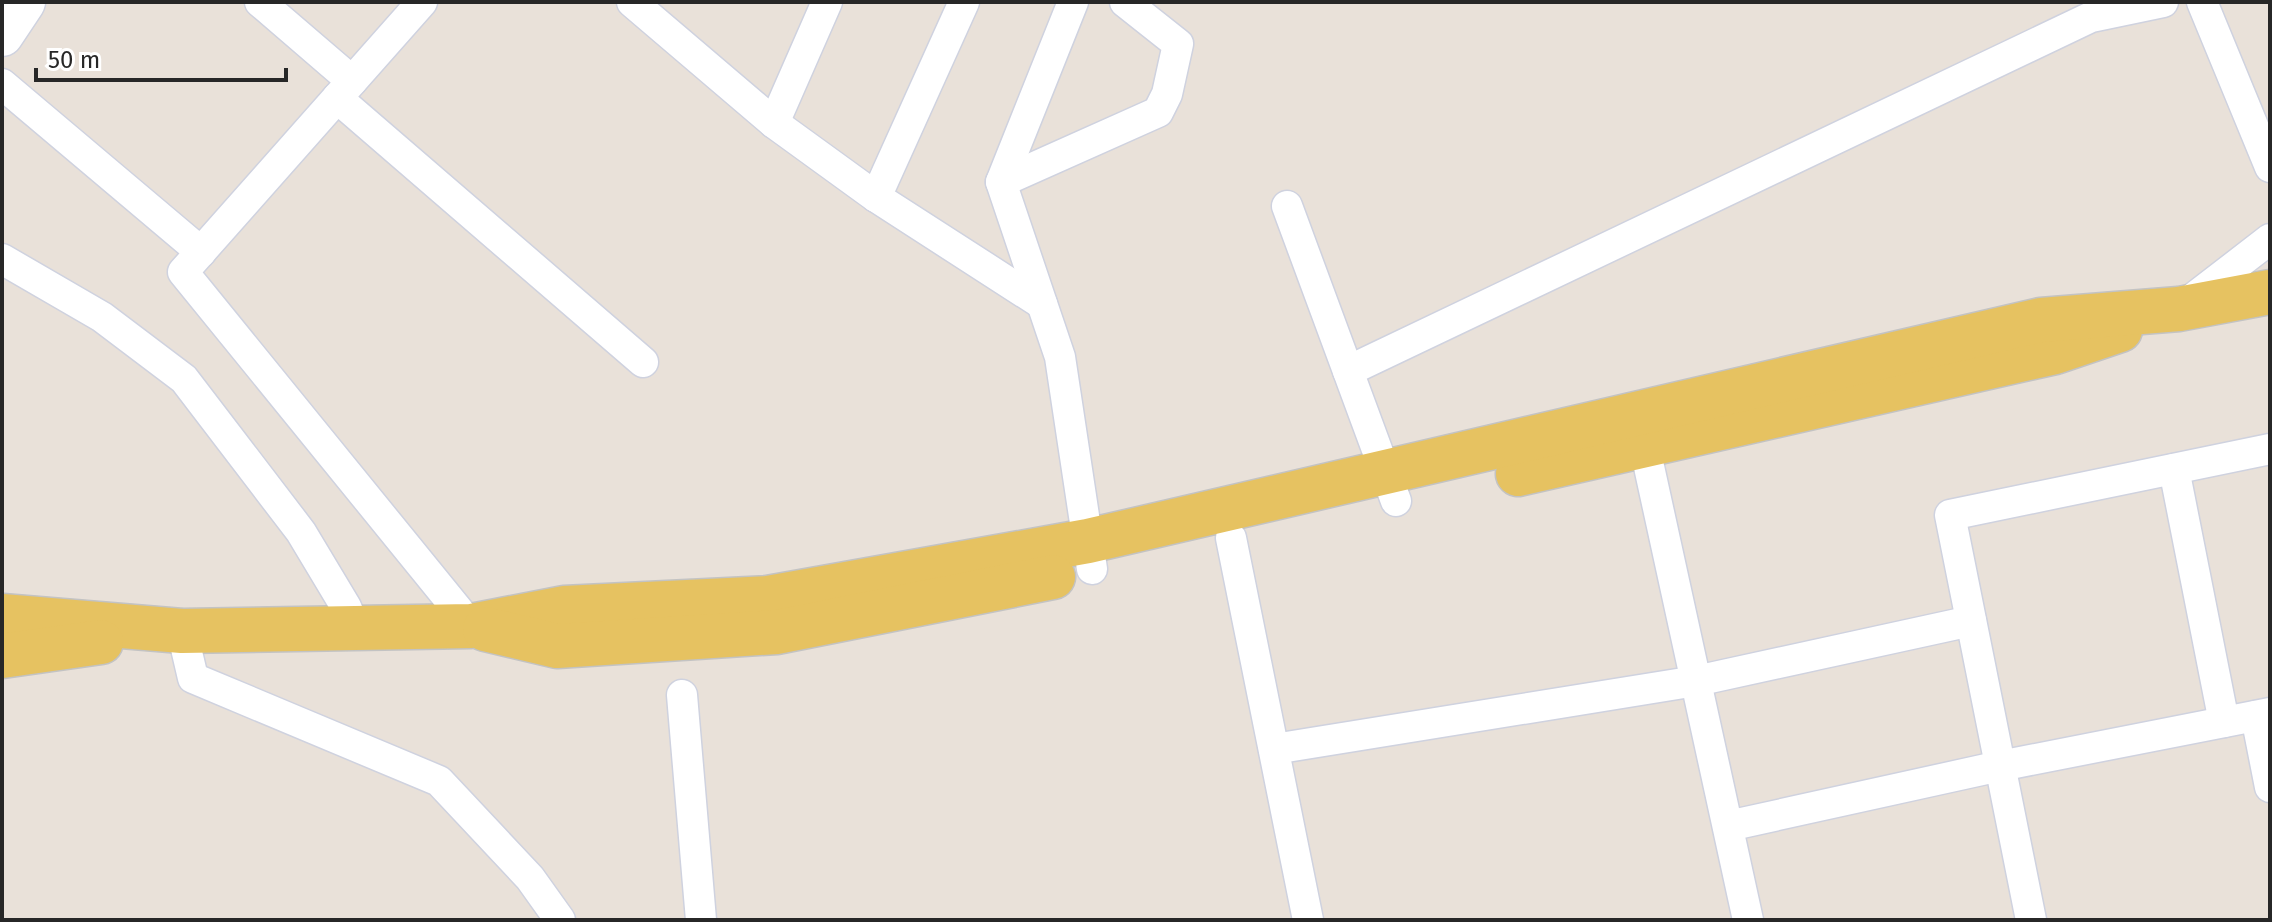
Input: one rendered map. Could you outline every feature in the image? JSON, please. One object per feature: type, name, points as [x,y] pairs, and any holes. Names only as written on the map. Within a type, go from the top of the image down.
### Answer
[{"type":"main road","points":[[2,35],[24,2]]},
{"type":"main road","points":[[2,616],[182,631],[471,626],[557,646],[777,632],[1090,555],[1641,430],[2055,352],[2179,309],[2270,292]]},
{"type":"main road","points":[[1090,555],[1231,538],[1391,487]]},
{"type":"main road","points":[[2,656],[182,631]]},
{"type":"street","points":[[260,2],[344,90],[643,362]]},
{"type":"street","points":[[422,2],[183,272],[471,626]]},
{"type":"street","points":[[632,2],[774,123],[876,197],[1042,304]]},
{"type":"street","points":[[774,123],[827,2]]},
{"type":"street","points":[[876,197],[964,2]]},
{"type":"street","points":[[1073,2],[1001,182],[1060,357],[1090,555]]},
{"type":"street","points":[[1001,182],[1158,112],[1167,94],[1178,44],[1125,2]]},
{"type":"street","points":[[1348,371],[2088,10],[2163,2]]},
{"type":"street","points":[[2202,2],[2270,167]]},
{"type":"street","points":[[2,84],[201,252]]},
{"type":"street","points":[[1287,206],[1391,487]]},
{"type":"street","points":[[2179,309],[2270,239]]},
{"type":"street","points":[[2,259],[102,317],[184,379],[301,532],[346,607],[355,628]]},
{"type":"street","points":[[1641,430],[1748,920]]},
{"type":"street","points":[[2031,920],[1950,515],[2270,449]]},
{"type":"street","points":[[2174,469],[2224,722]]},
{"type":"street","points":[[1231,538],[1308,920]]},
{"type":"street","points":[[1274,749],[1696,681],[1971,621]]},
{"type":"street","points":[[182,631],[193,678],[439,781],[530,878],[560,920]]},
{"type":"street","points":[[682,695],[701,920]]},
{"type":"street","points":[[1728,826],[2000,766],[2263,714],[2270,787]]}]
